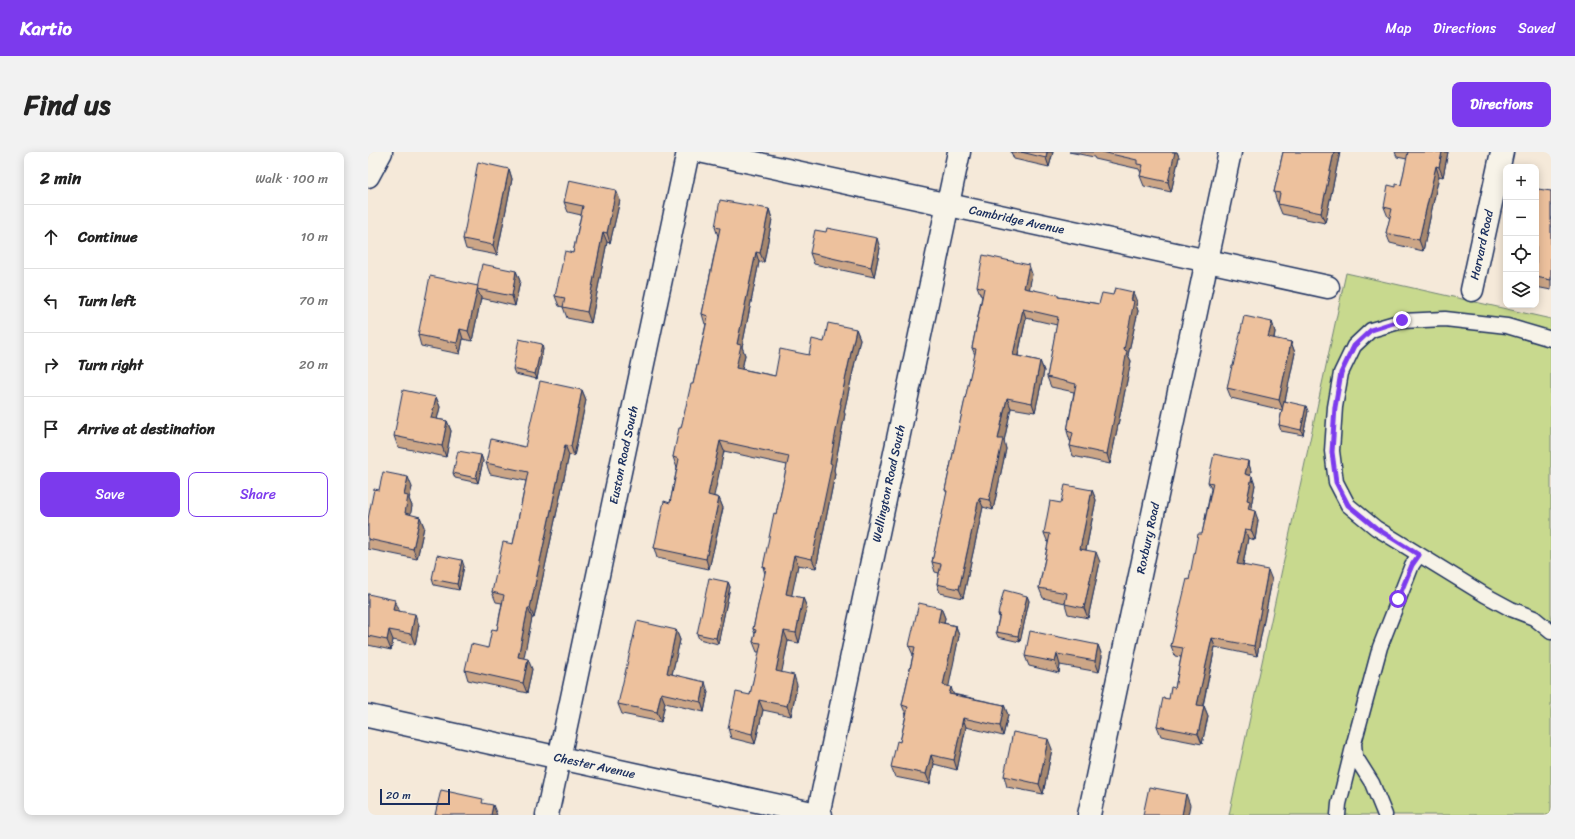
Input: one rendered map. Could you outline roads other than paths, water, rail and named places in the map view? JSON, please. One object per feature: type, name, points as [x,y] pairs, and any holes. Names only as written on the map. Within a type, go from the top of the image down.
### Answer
[{"type":"street","points":[[368,176],[381,152]]},
{"type":"street","name":"Euston Road South","points":[[547,815],[688,152]]},
{"type":"street","name":"Cambridge Avenue","points":[[704,152],[1328,287]]},
{"type":"street","name":"Wellington Road South","points":[[819,815],[959,152]]},
{"type":"street","name":"Roxbury Road","points":[[1089,815],[1230,152]]},
{"type":"street","name":"Harvard Road","points":[[1472,290],[1502,152]]},
{"type":"street","name":"Chester Avenue","points":[[368,716],[819,815]]},
{"type":"lane","points":[[1551,339],[1507,326],[1445,318],[1402,320],[1371,330],[1354,346],[1341,373],[1335,407],[1332,452],[1336,482],[1348,505],[1376,528],[1419,555],[1485,595],[1511,609],[1534,618],[1551,632]]},
{"type":"lane","points":[[1338,815],[1339,804],[1354,743],[1380,647],[1412,565],[1419,555]]},
{"type":"lane","points":[[1354,743],[1356,756],[1372,783],[1385,815]]}]
